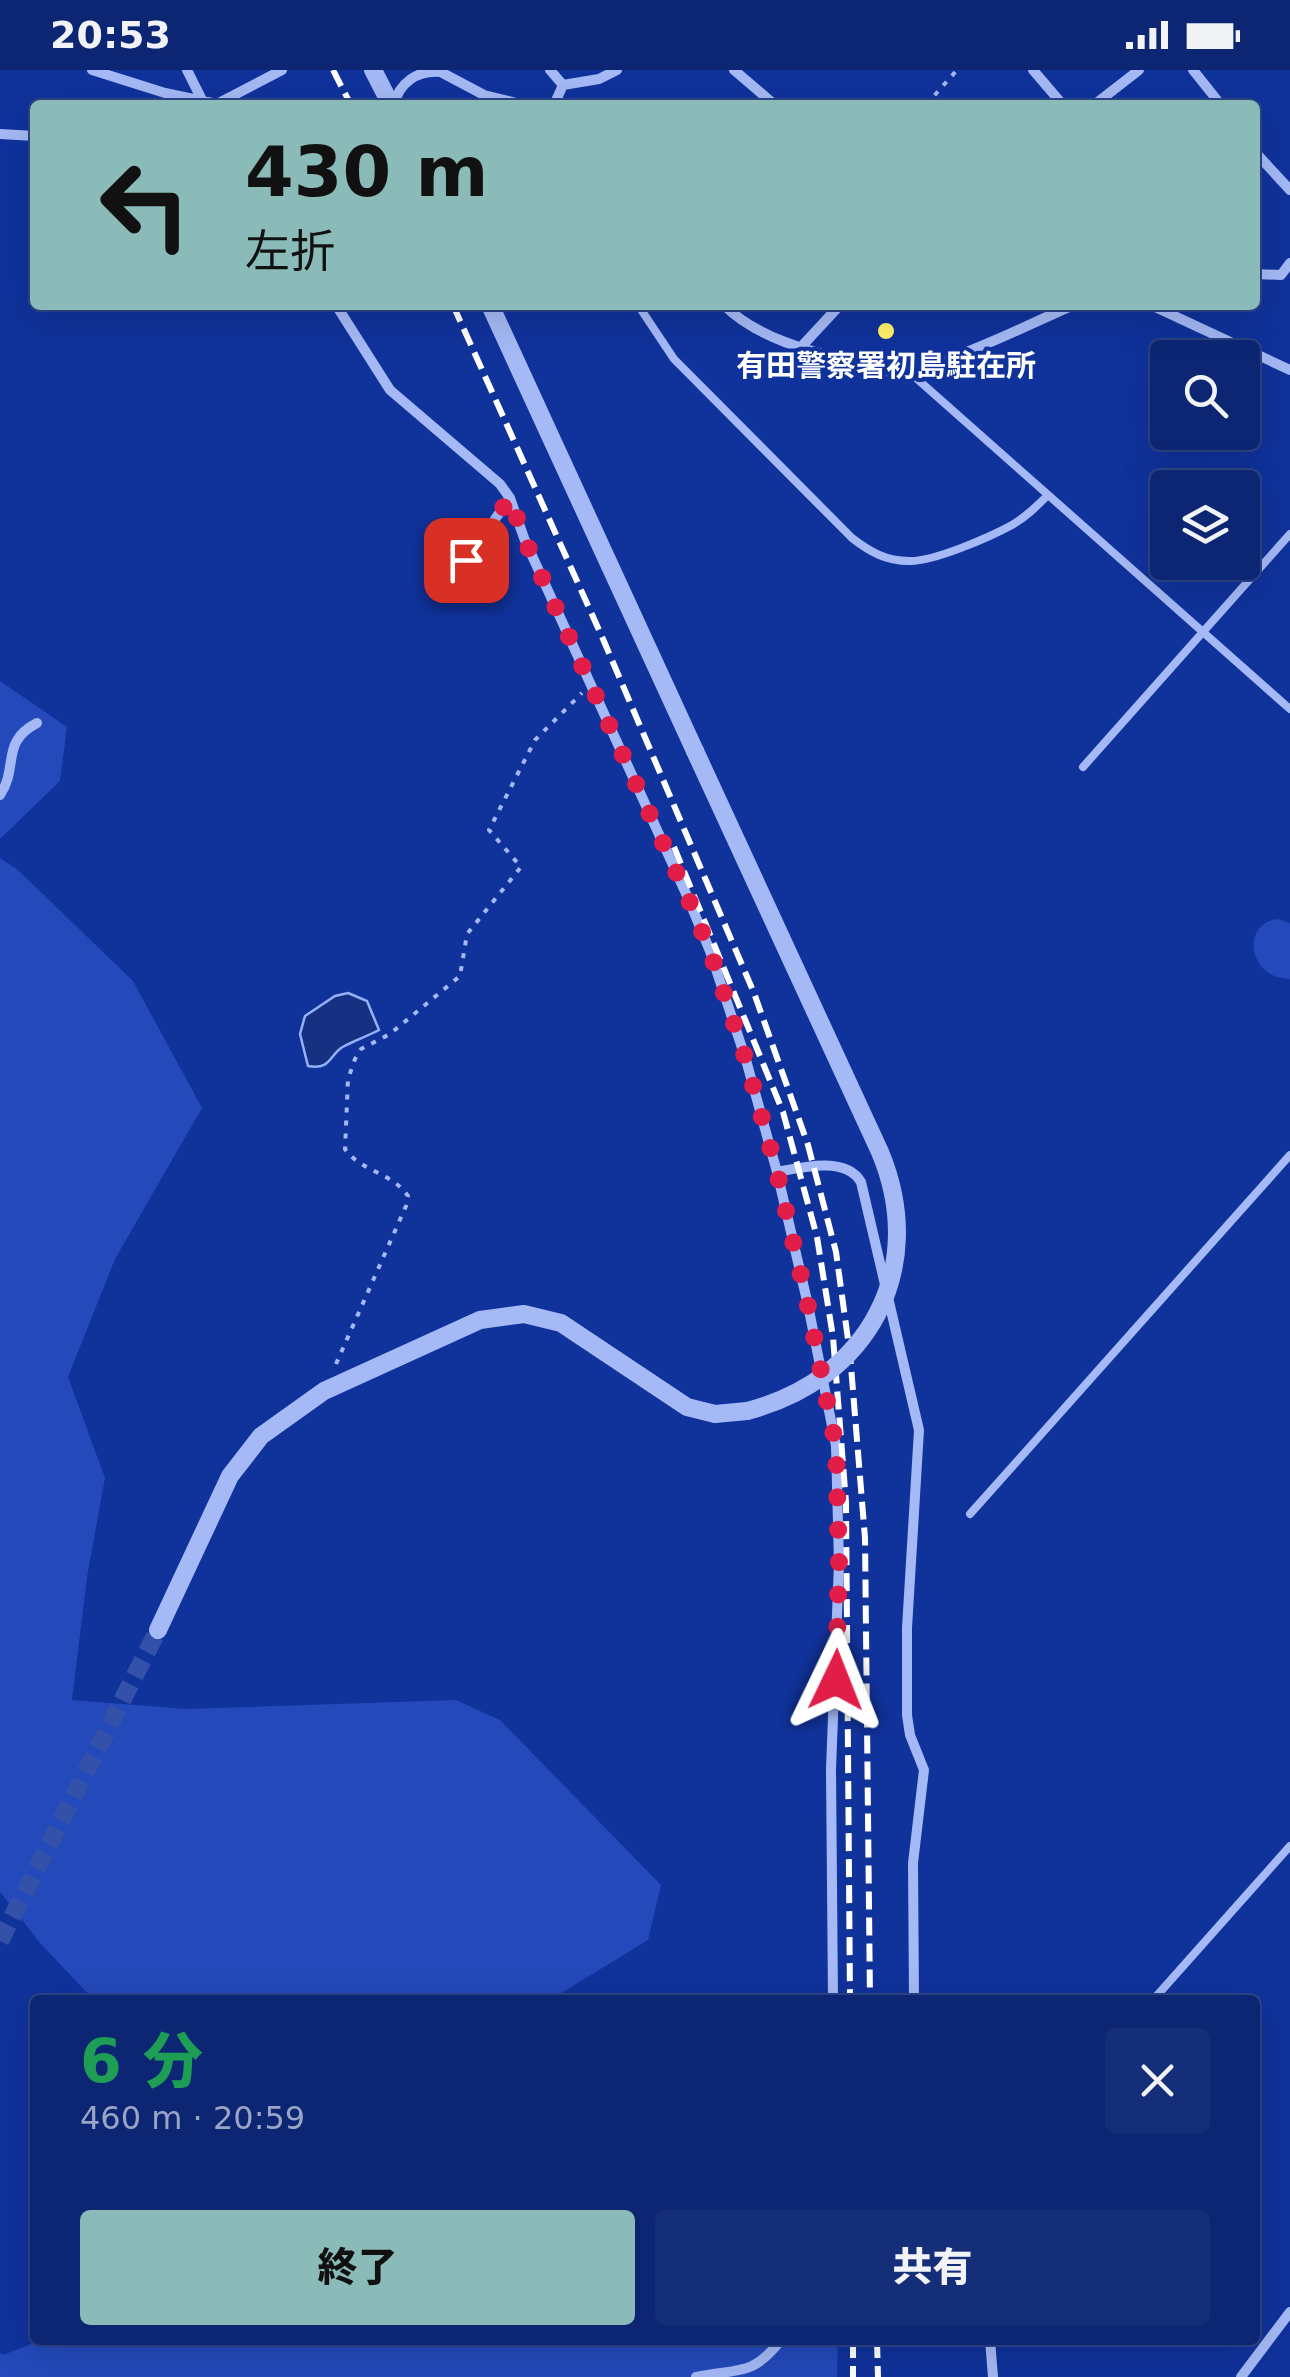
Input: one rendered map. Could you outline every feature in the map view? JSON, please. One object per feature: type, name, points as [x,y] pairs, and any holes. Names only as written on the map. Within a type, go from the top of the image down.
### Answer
[{"type":"street","points":[[92,70],[189,100]]},
{"type":"street","points":[[187,70],[200,100]]},
{"type":"street","points":[[225,100],[282,70]]},
{"type":"street","points":[[372,70],[389,100]]},
{"type":"street","points":[[395,100],[410,78],[430,70],[504,100]]},
{"type":"street","points":[[550,70],[564,85]]},
{"type":"street","points":[[564,85],[599,79],[617,70]]},
{"type":"street","points":[[734,70],[768,100]]},
{"type":"street","points":[[1033,70],[1058,100]]},
{"type":"street","points":[[1100,100],[1138,70]]},
{"type":"street","points":[[1193,70],[1217,100]]},
{"type":"street","points":[[556,100],[564,85]]},
{"type":"street","points":[[0,134],[30,136]]},
{"type":"street","points":[[1260,157],[1290,190]]},
{"type":"street","points":[[1260,274],[1281,276],[1290,263]]},
{"type":"street","points":[[339,310],[390,390],[500,484],[510,498],[524,538],[710,951],[746,1060],[777,1172],[836,1446],[839,1582],[832,1769],[832,1995]]},
{"type":"street","points":[[158,1630],[215,1505],[246,1454],[276,1424],[324,1391],[480,1320],[524,1314],[561,1323],[579,1333],[686,1407],[715,1414],[747,1411],[798,1394],[838,1366],[875,1318],[895,1268],[898,1227],[892,1182],[880,1152],[492,310]]},
{"type":"street","points":[[730,310],[756,331],[883,371],[907,370],[944,359],[1062,310]]},
{"type":"street","points":[[802,346],[835,310]]},
{"type":"street","points":[[1162,310],[1290,370]]},
{"type":"street","points":[[444,591],[510,498]]},
{"type":"street","points":[[0,796],[12,776],[9,759],[16,740],[22,731],[37,723]]},
{"type":"street","points":[[777,1172],[843,1167],[862,1182],[918,1430],[906,1628],[907,1715],[924,1770],[912,1877],[914,1995]]},
{"type":"street","points":[[1241,2377],[1290,2312]]},
{"type":"street","points":[[696,2377],[750,2371],[778,2345]]},
{"type":"street","points":[[990,2345],[992,2377]]},
{"type":"lane","points":[[641,310],[674,359],[870,552],[913,562],[933,556],[1009,527],[1048,495]]},
{"type":"lane","points":[[907,370],[1290,709]]},
{"type":"lane","points":[[1082,767],[1290,534]]},
{"type":"lane","points":[[970,1514],[1290,1155]]},
{"type":"lane","points":[[1157,1995],[1290,1846]]},
{"type":"path","points":[[930,100],[957,70]]},
{"type":"path","points":[[324,1391],[408,1196],[390,1179],[352,1159],[346,1149],[350,1070],[361,1049],[390,1034],[460,976],[468,934],[522,867],[489,830],[535,740],[592,686]]},
{"type":"shaded area","points":[[0,681],[67,727],[60,781],[0,839]]},
{"type":"shaded area","points":[[0,858],[18,870],[133,981],[202,1108],[115,1259],[68,1377],[105,1478],[87,1577],[72,1700],[186,1709],[456,1700],[500,1720],[661,1885],[648,1940],[558,1995],[89,1995],[40,1943],[0,1892]]},
{"type":"shaded area","points":[[1278,919],[1290,923],[1290,979],[1265,970],[1254,950],[1258,930],[1266,922]]},
{"type":"shaded area","points":[[348,993],[367,1001],[379,1030],[343,1047],[325,1064],[308,1066],[300,1034],[305,1016],[335,996]]},
{"type":"shaded area","points":[[30,2345],[838,2345],[837,2377],[0,2377],[0,2353]]},
{"type":"tunnel","points":[[0,1941],[158,1630]]},
{"type":"railway","points":[[333,70],[348,100]]},
{"type":"railway","points":[[455,310],[603,639],[754,993],[808,1145],[836,1252],[850,1354],[865,1538],[870,1995]]},
{"type":"railway","points":[[674,847],[783,1112],[817,1237],[833,1337],[846,1502],[850,1995]]},
{"type":"railway","points":[[853,2345],[853,2377]]},
{"type":"railway","points":[[877,2345],[878,2377]]},
{"type":"place","name":"有田警察署初島駐在所","points":[[886,331]]},
{"type":"route","points":[[466,560],[510,498],[524,538],[710,951],[777,1172],[836,1446],[836,1680]]}]
